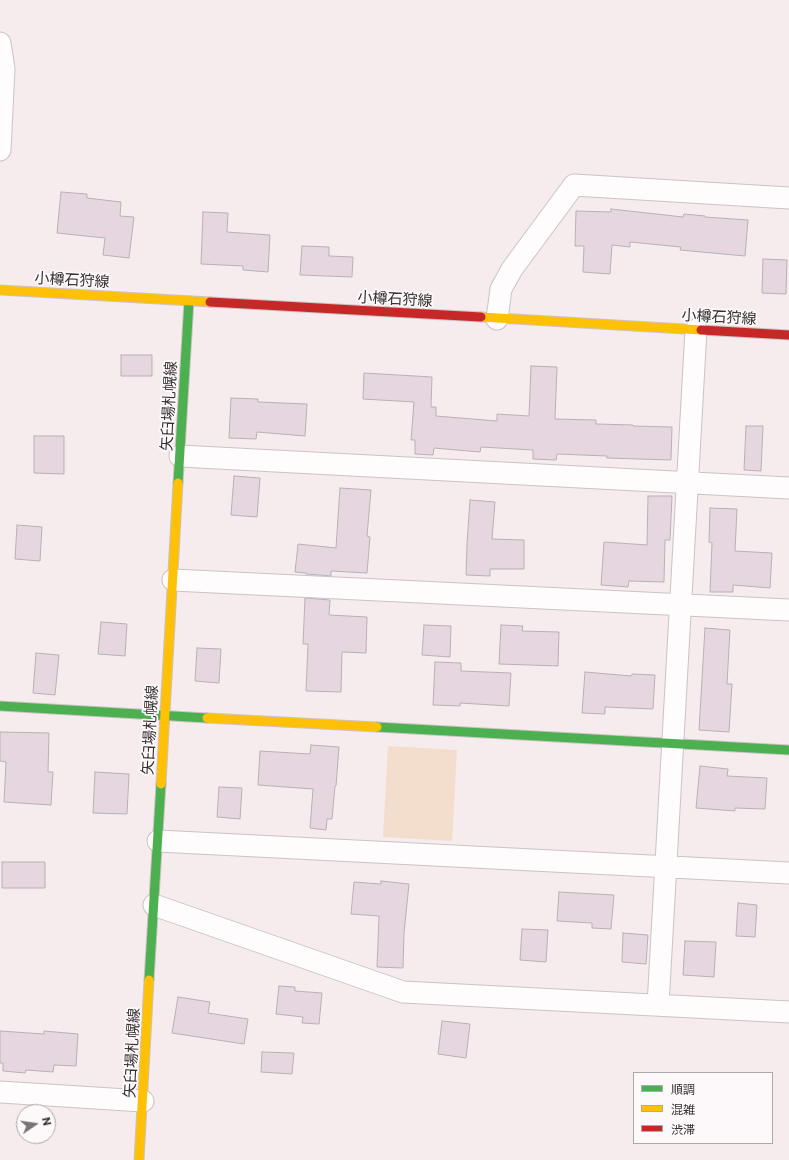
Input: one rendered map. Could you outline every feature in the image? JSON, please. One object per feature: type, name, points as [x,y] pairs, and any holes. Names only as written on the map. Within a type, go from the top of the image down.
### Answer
[{"type":"main road","name":"小樽石狩線","points":[[0,290],[789,335]]},
{"type":"main road","name":"矢臼場札幌線","points":[[139,1160],[189,301]]},
{"type":"main road","points":[[0,706],[789,750]]},
{"type":"street","points":[[0,43],[4,70],[0,150]]},
{"type":"street","points":[[497,319],[501,289],[512,269],[574,185],[789,198]]},
{"type":"street","points":[[658,1005],[696,330]]},
{"type":"street","points":[[180,456],[789,488]]},
{"type":"street","points":[[173,580],[789,610]]},
{"type":"street","points":[[158,842],[789,874]]},
{"type":"street","points":[[154,905],[403,992],[789,1012]]},
{"type":"street","points":[[0,1092],[143,1101]]},
{"type":"shaded area","points":[[388,746],[457,750],[452,841],[383,837]]},
{"type":"building","points":[[61,192],[87,194],[87,198],[121,202],[120,216],[134,217],[129,258],[103,255],[105,238],[57,233]]},
{"type":"building","points":[[611,209],[683,217],[684,214],[748,220],[745,256],[680,250],[681,247],[630,242],[630,247],[612,245],[610,274],[583,272],[584,246],[575,246],[576,211],[611,212]]},
{"type":"building","points":[[203,212],[228,213],[227,232],[270,235],[268,272],[243,270],[243,266],[201,264]]},
{"type":"building","points":[[302,246],[329,247],[329,256],[353,257],[352,277],[300,275]]},
{"type":"building","points":[[763,259],[787,260],[786,294],[762,293]]},
{"type":"building","points":[[121,355],[152,355],[152,376],[121,376]]},
{"type":"building","points":[[531,366],[557,367],[555,419],[596,420],[596,424],[672,427],[671,460],[607,458],[607,456],[557,454],[556,460],[533,459],[533,450],[481,447],[480,452],[434,448],[433,455],[415,454],[415,440],[411,440],[414,402],[363,399],[364,373],[432,377],[431,407],[436,407],[436,416],[497,421],[497,414],[529,416]]},
{"type":"building","points":[[231,398],[258,399],[258,402],[307,404],[305,436],[257,432],[256,439],[229,438]]},
{"type":"building","points":[[746,426],[763,426],[761,471],[744,470]]},
{"type":"building","points":[[34,436],[64,436],[64,474],[34,473]]},
{"type":"building","points":[[234,476],[260,478],[257,517],[231,515]]},
{"type":"building","points":[[340,488],[371,490],[367,536],[370,537],[367,573],[331,571],[331,576],[295,572],[298,544],[336,548]]},
{"type":"building","points":[[648,496],[672,496],[670,540],[665,540],[664,582],[629,581],[628,587],[601,585],[604,542],[647,545]]},
{"type":"building","points":[[470,500],[495,502],[492,539],[524,540],[524,569],[490,569],[490,576],[466,575]]},
{"type":"building","points":[[710,508],[737,509],[735,551],[772,553],[770,588],[733,585],[733,592],[710,592],[712,543],[709,542]]},
{"type":"building","points":[[17,525],[42,527],[40,561],[15,559]]},
{"type":"building","points":[[305,598],[330,600],[329,615],[367,617],[366,653],[342,652],[341,692],[306,691],[308,644],[303,644]]},
{"type":"building","points":[[101,622],[127,624],[125,656],[98,654]]},
{"type":"building","points":[[424,625],[451,626],[450,657],[422,655]]},
{"type":"building","points":[[501,625],[523,626],[522,631],[559,632],[558,666],[499,664]]},
{"type":"building","points":[[705,628],[730,630],[727,684],[732,684],[729,732],[699,730]]},
{"type":"building","points":[[197,648],[221,649],[219,683],[195,681]]},
{"type":"building","points":[[36,653],[59,655],[55,695],[33,693]]},
{"type":"building","points":[[435,662],[461,663],[461,671],[511,673],[509,706],[460,703],[460,706],[433,705]]},
{"type":"building","points":[[585,672],[631,676],[632,674],[655,675],[653,709],[605,707],[605,714],[582,713]]},
{"type":"building","points":[[0,732],[49,733],[48,772],[53,772],[51,805],[4,802],[6,762],[0,761]]},
{"type":"building","points":[[311,745],[339,747],[332,819],[327,819],[326,830],[310,828],[313,789],[258,785],[260,751],[310,754]]},
{"type":"building","points":[[700,766],[728,769],[727,776],[767,778],[765,809],[735,808],[735,811],[696,808]]},
{"type":"building","points":[[95,772],[129,774],[127,814],[93,813]]},
{"type":"building","points":[[219,787],[242,788],[240,819],[217,817]]},
{"type":"building","points":[[2,862],[45,862],[45,888],[2,888]]},
{"type":"building","points":[[381,881],[409,884],[404,933],[403,968],[377,967],[379,916],[351,914],[354,882],[381,884]]},
{"type":"building","points":[[559,892],[614,895],[611,929],[592,928],[592,923],[557,921]]},
{"type":"building","points":[[738,903],[757,905],[755,937],[736,936]]},
{"type":"building","points":[[522,929],[548,930],[546,962],[520,960]]},
{"type":"building","points":[[623,933],[648,935],[646,964],[622,962]]},
{"type":"building","points":[[685,941],[716,942],[714,977],[683,975]]},
{"type":"building","points":[[279,986],[295,987],[295,991],[322,993],[319,1024],[302,1023],[303,1017],[276,1014]]},
{"type":"building","points":[[178,997],[210,1002],[208,1013],[248,1019],[244,1044],[172,1033]]},
{"type":"building","points":[[442,1021],[470,1024],[466,1058],[438,1054]]},
{"type":"building","points":[[0,1031],[44,1034],[44,1031],[78,1034],[76,1066],[54,1065],[53,1072],[26,1070],[25,1073],[3,1071],[3,1063],[0,1063]]},
{"type":"building","points":[[262,1052],[294,1053],[292,1074],[261,1072]]},
{"type":"traffic: fast","points":[[178,483],[189,301]]},
{"type":"traffic: fast","points":[[0,706],[207,718]]},
{"type":"traffic: fast","points":[[377,727],[789,750]]},
{"type":"traffic: fast","points":[[149,980],[161,784]]},
{"type":"traffic: slow","points":[[0,290],[210,302]]},
{"type":"traffic: slow","points":[[481,317],[701,330]]},
{"type":"traffic: slow","points":[[161,784],[178,483]]},
{"type":"traffic: slow","points":[[207,718],[377,727]]},
{"type":"traffic: slow","points":[[139,1160],[149,980]]},
{"type":"traffic: jam","points":[[210,302],[481,317]]},
{"type":"traffic: jam","points":[[701,330],[789,335]]}]
